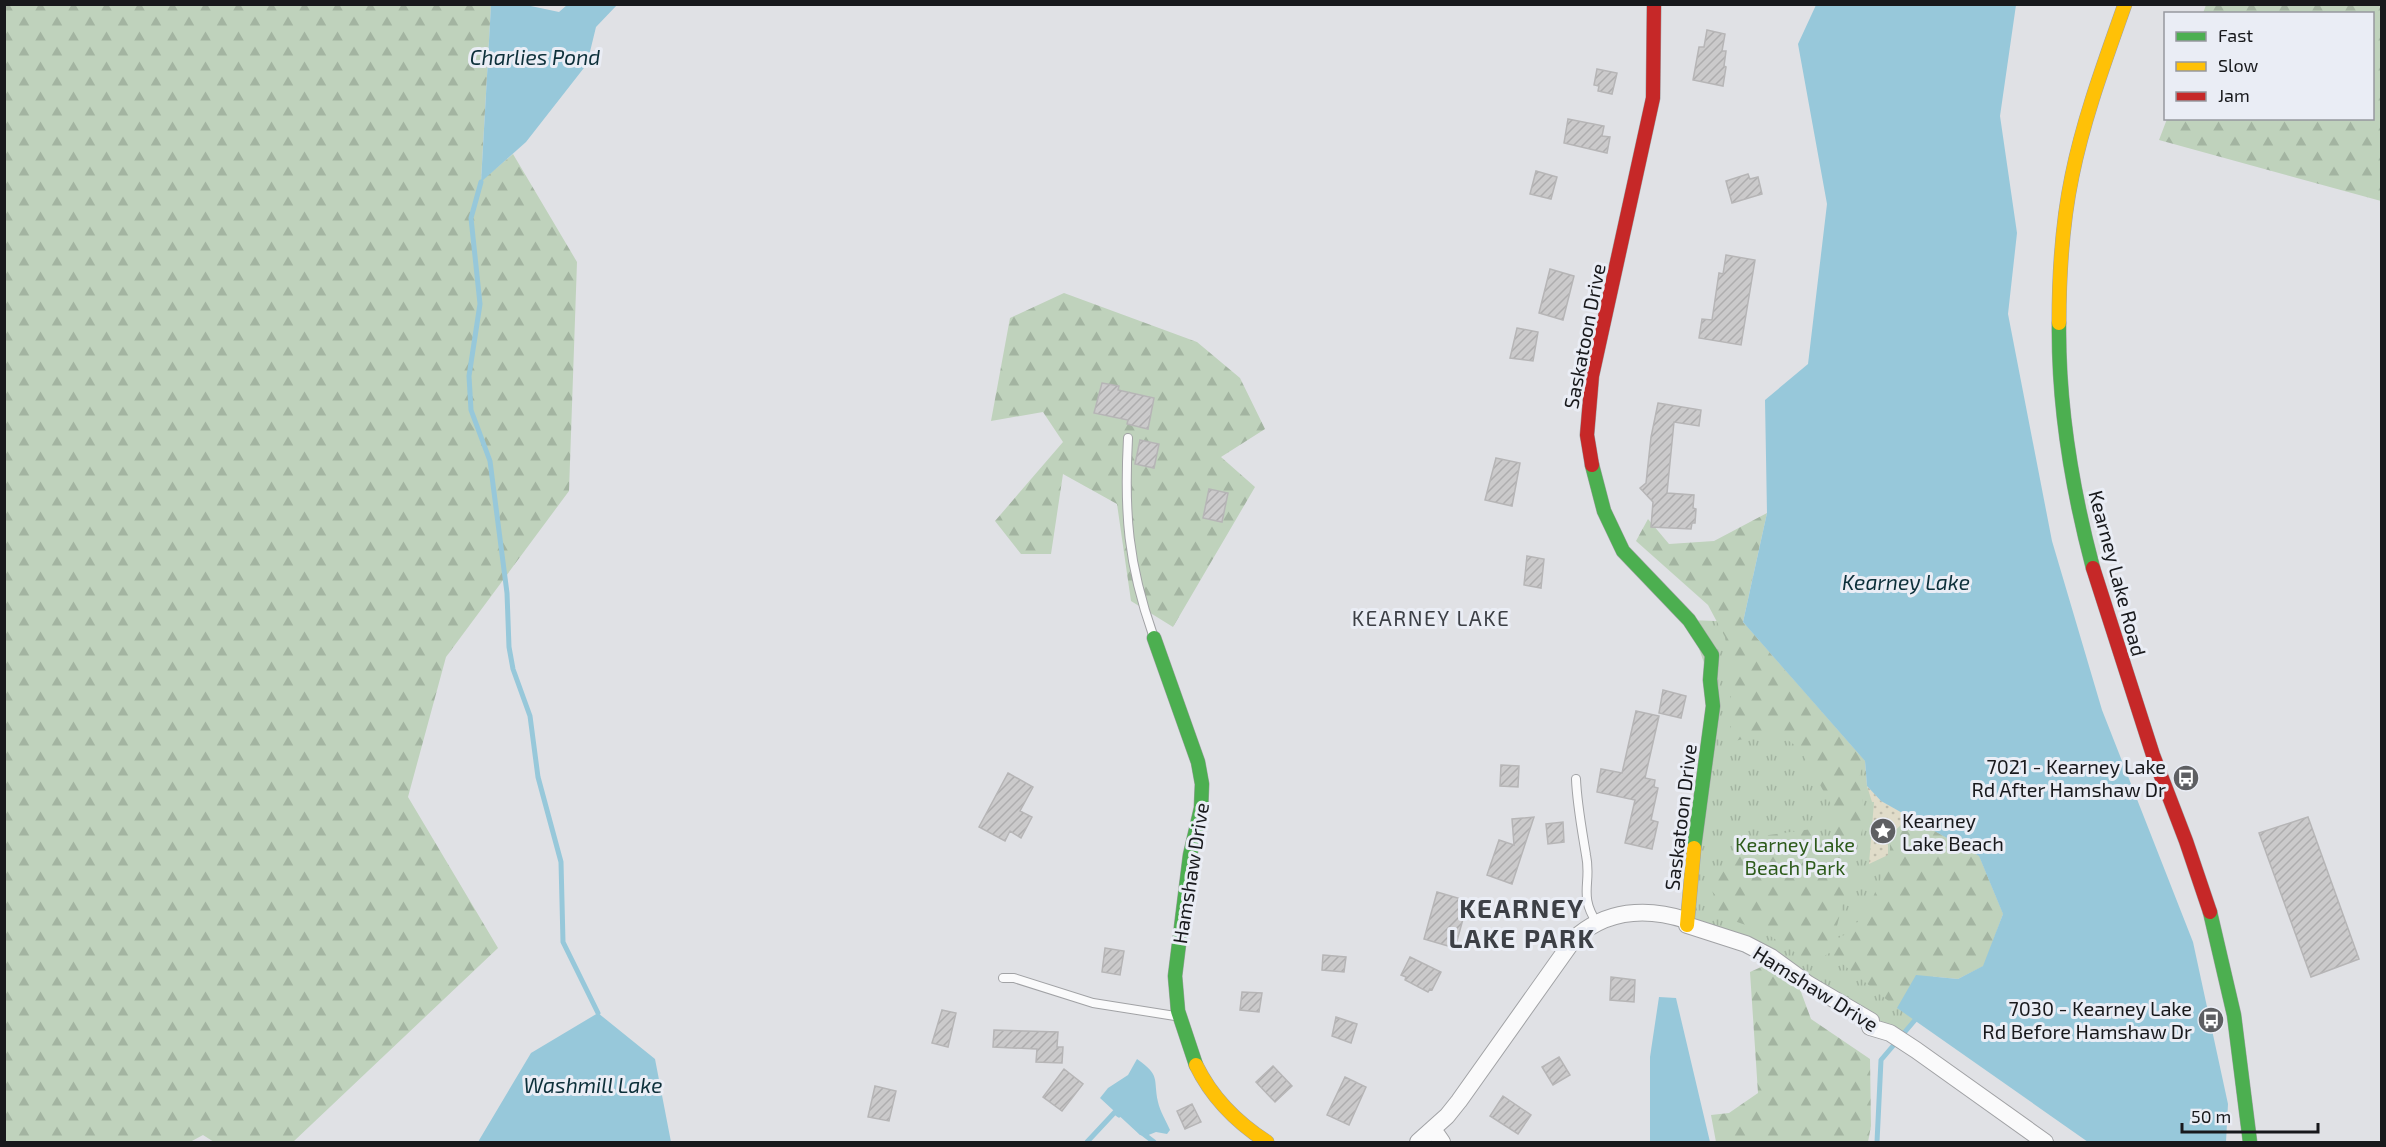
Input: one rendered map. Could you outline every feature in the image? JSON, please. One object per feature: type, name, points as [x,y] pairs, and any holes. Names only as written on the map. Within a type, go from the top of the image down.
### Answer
[{"type":"street","name":"Saskatoon Drive","points":[[1654,4],[1653,98],[1587,406],[1587,435],[1596,486],[1604,511],[1623,551],[1689,620],[1712,655],[1710,680],[1713,706],[1687,925]]},
{"type":"street","name":"Kearney Lake Road","points":[[2125,4],[2085,121],[2070,189],[2063,238],[2061,296],[2060,356],[2064,422],[2075,490],[2093,566],[2150,748],[2181,827],[2218,939],[2237,1024],[2250,1143]]},
{"type":"street","name":"Hamshaw Drive","points":[[1154,638],[1198,762],[1202,784],[1201,808],[1190,855],[1175,976],[1179,1017],[1191,1055],[1206,1086],[1240,1124],[1268,1143]]},
{"type":"street","name":"Hamshaw Drive","points":[[1418,1143],[1438,1136],[1447,1116],[1509,1034],[1567,947],[1582,932],[1597,923],[1625,913],[1646,911],[1666,913],[1686,920],[1687,925],[1746,944],[1771,957],[1808,984],[1871,1021],[1870,1027],[1890,1033],[2045,1143]]},
{"type":"lane","name":"Hamshaw Drive","points":[[1128,438],[1125,488],[1129,540],[1138,591],[1154,638]]},
{"type":"lane","points":[[1576,779],[1588,865],[1585,894],[1591,914],[1597,923]]},
{"type":"lane","points":[[1003,978],[1014,978],[1093,1003],[1179,1017]]},
{"type":"green space","points":[[5,5],[491,5],[481,181],[513,154],[577,262],[569,491],[446,657],[408,797],[498,948],[293,1142],[214,1142],[203,1135],[190,1142],[5,1142]]},
{"type":"green space","points":[[2206,5],[2381,5],[2381,201],[2159,140],[2167,120],[2374,120],[2374,12],[2203,12]]},
{"type":"green space","points":[[1064,293],[1197,342],[1240,378],[1265,429],[1221,457],[1255,487],[1173,627],[1131,601],[1117,504],[1063,474],[1051,554],[1021,554],[995,521],[1063,442],[1043,412],[991,421],[1010,318]]},
{"type":"green space","name":"Kearney Lake Beach Park","points":[[1767,513],[1743,622],[1865,761],[1859,776],[1865,819],[1833,941],[1846,934],[1867,912],[1890,856],[1890,817],[1903,813],[1979,856],[2003,914],[1984,966],[1958,979],[1916,975],[1897,1008],[1829,953],[1812,964],[1763,931],[1717,915],[1719,899],[1710,889],[1714,873],[1735,863],[1739,839],[1812,829],[1817,840],[1833,837],[1836,813],[1799,748],[1775,731],[1731,742],[1731,674],[1725,637],[1708,605],[1636,541],[1648,519],[1669,544],[1714,541]]},
{"type":"green space","name":"Kearney Lake Beach Park","points":[[1689,620],[1743,622],[1865,761],[1867,786],[1880,801],[1979,856],[2003,914],[1898,1008],[1915,1020],[1897,1041],[1788,971],[1687,925],[1710,680]]},
{"type":"green space","points":[[1770,963],[1797,981],[1811,1019],[1870,1059],[1871,1126],[1868,1142],[1716,1142],[1711,1115],[1729,1113],[1758,1093],[1750,972]]},
{"type":"sand","name":"Kearney Lake Beach","points":[[1867,786],[1881,801],[1903,813],[1902,824],[1888,837],[1888,855],[1869,864],[1874,802],[1872,802]]},
{"type":"water","name":"Charlies Pond","points":[[491,5],[526,5],[559,12],[567,5],[617,5],[596,27],[587,64],[526,142],[481,182]]},
{"type":"water","name":"Kearney Lake","points":[[1816,5],[2016,5],[2000,116],[2017,233],[2008,314],[2052,541],[2102,710],[2193,942],[2228,1104],[2226,1142],[2088,1142],[1897,1008],[1916,975],[1958,979],[1983,966],[2003,914],[1979,856],[1881,801],[1867,786],[1865,761],[1743,622],[1767,513],[1765,400],[1808,364],[1827,204],[1798,44]]},
{"type":"water","points":[[1659,997],[1676,998],[1710,1142],[1650,1142],[1650,1057]]},
{"type":"water","name":"Washmill Lake","points":[[598,1013],[655,1059],[671,1142],[478,1142],[531,1053]]},
{"type":"water","points":[[1137,1059],[1150,1070],[1155,1078],[1159,1105],[1170,1130],[1167,1134],[1156,1132],[1146,1136],[1140,1135],[1100,1098],[1108,1088],[1128,1075]]},
{"type":"building","points":[[1707,30],[1725,34],[1722,51],[1726,51],[1723,86],[1693,80],[1699,47],[1704,47]]},
{"type":"building","points":[[1597,69],[1617,73],[1612,94],[1598,91],[1599,86],[1594,85]]},
{"type":"building","points":[[1568,119],[1604,126],[1602,136],[1610,137],[1607,153],[1564,143]]},
{"type":"building","points":[[1536,171],[1557,177],[1551,199],[1530,194]]},
{"type":"building","points":[[1748,174],[1750,179],[1758,177],[1762,194],[1732,203],[1726,181]]},
{"type":"building","points":[[1726,255],[1755,260],[1741,345],[1699,338],[1702,319],[1712,320],[1719,273],[1723,274]]},
{"type":"building","points":[[1550,269],[1574,276],[1563,320],[1539,313]]},
{"type":"building","points":[[1517,328],[1538,332],[1533,361],[1510,358]]},
{"type":"building","points":[[1102,383],[1119,386],[1118,390],[1154,398],[1148,429],[1127,424],[1128,420],[1094,413]]},
{"type":"building","points":[[1658,403],[1701,410],[1699,426],[1674,422],[1667,493],[1694,495],[1695,523],[1692,523],[1691,529],[1651,527],[1653,502],[1640,488],[1646,483],[1651,437]]},
{"type":"building","points":[[1140,440],[1159,444],[1154,468],[1135,464]]},
{"type":"building","points":[[1496,458],[1520,463],[1512,506],[1485,500]]},
{"type":"building","points":[[1209,489],[1228,493],[1222,522],[1203,518]]},
{"type":"building","points":[[1527,556],[1544,559],[1541,588],[1524,585]]},
{"type":"building","points":[[1663,690],[1686,696],[1681,718],[1659,713]]},
{"type":"building","points":[[1636,711],[1659,716],[1645,778],[1655,780],[1654,787],[1658,788],[1651,820],[1658,822],[1652,849],[1625,843],[1635,800],[1597,792],[1601,769],[1622,773]]},
{"type":"building","points":[[1501,765],[1519,766],[1518,787],[1500,786]]},
{"type":"building","points":[[1008,773],[1033,787],[1020,811],[1032,817],[1021,838],[1010,831],[1005,841],[979,827]]},
{"type":"building","points":[[1534,817],[1512,884],[1487,875],[1499,840],[1514,845],[1512,819]]},
{"type":"building","points":[[2308,817],[2359,959],[2311,977],[2259,833]]},
{"type":"building","points":[[1563,822],[1564,842],[1548,844],[1546,824]]},
{"type":"building","points":[[1437,892],[1468,901],[1455,948],[1424,939]]},
{"type":"building","points":[[1105,948],[1124,951],[1120,975],[1102,972]]},
{"type":"building","points":[[1323,955],[1346,957],[1344,972],[1322,970]]},
{"type":"building","points":[[1410,957],[1441,972],[1432,990],[1428,992],[1405,980],[1406,977],[1401,975]]},
{"type":"building","points":[[1611,977],[1635,980],[1634,1002],[1610,1000]]},
{"type":"building","points":[[1242,992],[1262,993],[1259,1012],[1240,1010]]},
{"type":"building","points":[[942,1010],[956,1013],[948,1047],[932,1043]]},
{"type":"building","points":[[1336,1017],[1357,1024],[1351,1043],[1332,1036]]},
{"type":"building","points":[[994,1030],[1058,1032],[1057,1047],[1063,1047],[1062,1063],[1036,1062],[1037,1049],[993,1047]]},
{"type":"building","points":[[1559,1057],[1570,1075],[1553,1085],[1542,1067]]},
{"type":"building","points":[[1273,1066],[1292,1086],[1275,1102],[1256,1082]]},
{"type":"building","points":[[1064,1069],[1083,1084],[1062,1111],[1043,1097]]},
{"type":"building","points":[[1345,1077],[1366,1087],[1349,1125],[1327,1115]]},
{"type":"building","points":[[875,1086],[896,1091],[889,1121],[868,1117]]},
{"type":"building","points":[[1503,1096],[1531,1115],[1518,1134],[1490,1116]]},
{"type":"building","points":[[1192,1104],[1201,1122],[1185,1129],[1177,1111]]},
{"type":"waterway","points":[[481,182],[471,218],[480,304],[469,376],[471,410],[490,461],[507,593],[509,647],[513,669],[530,716],[538,777],[561,862],[563,942],[598,1013]]},
{"type":"waterway","points":[[1877,1142],[1881,1060],[1915,1020]]},
{"type":"waterway","points":[[1087,1142],[1115,1112],[1119,1115]]},
{"type":"waterway","points":[[1141,1132],[1154,1142]]},
{"type":"traffic: fast","points":[[2059,323],[2061,385],[2068,447],[2093,568]]},
{"type":"traffic: fast","points":[[1592,465],[1604,511],[1623,551],[1689,620],[1712,655],[1710,680],[1713,706],[1694,848]]},
{"type":"traffic: fast","points":[[1154,638],[1198,762],[1202,784],[1201,808],[1190,855],[1175,976],[1178,1011],[1196,1065]]},
{"type":"traffic: fast","points":[[2210,912],[2234,1015],[2250,1142]]},
{"type":"traffic: slow","points":[[2059,323],[2062,249],[2072,176],[2089,111],[2125,4]]},
{"type":"traffic: slow","points":[[1687,925],[1694,848]]},
{"type":"traffic: slow","points":[[1196,1065],[1217,1099],[1245,1126],[1267,1142]]},
{"type":"traffic: jam","points":[[1592,465],[1587,435],[1592,376],[1653,98],[1654,4]]},
{"type":"traffic: jam","points":[[2093,568],[2153,755],[2210,912]]},
{"type":"place","name":"7021 - Kearney Lake Rd After Hamshaw Dr","points":[[2186,778]]},
{"type":"place","name":"Kearney Lake Beach","points":[[1883,831]]},
{"type":"place","name":"7030 - Kearney Lake Rd Before Hamshaw Dr","points":[[2211,1020]]},
{"type":"district","name":"KEARNEY LAKE","points":[[1431,617]]},
{"type":"district","name":"KEARNEY LAKE PARK","points":[[1522,922]]}]
